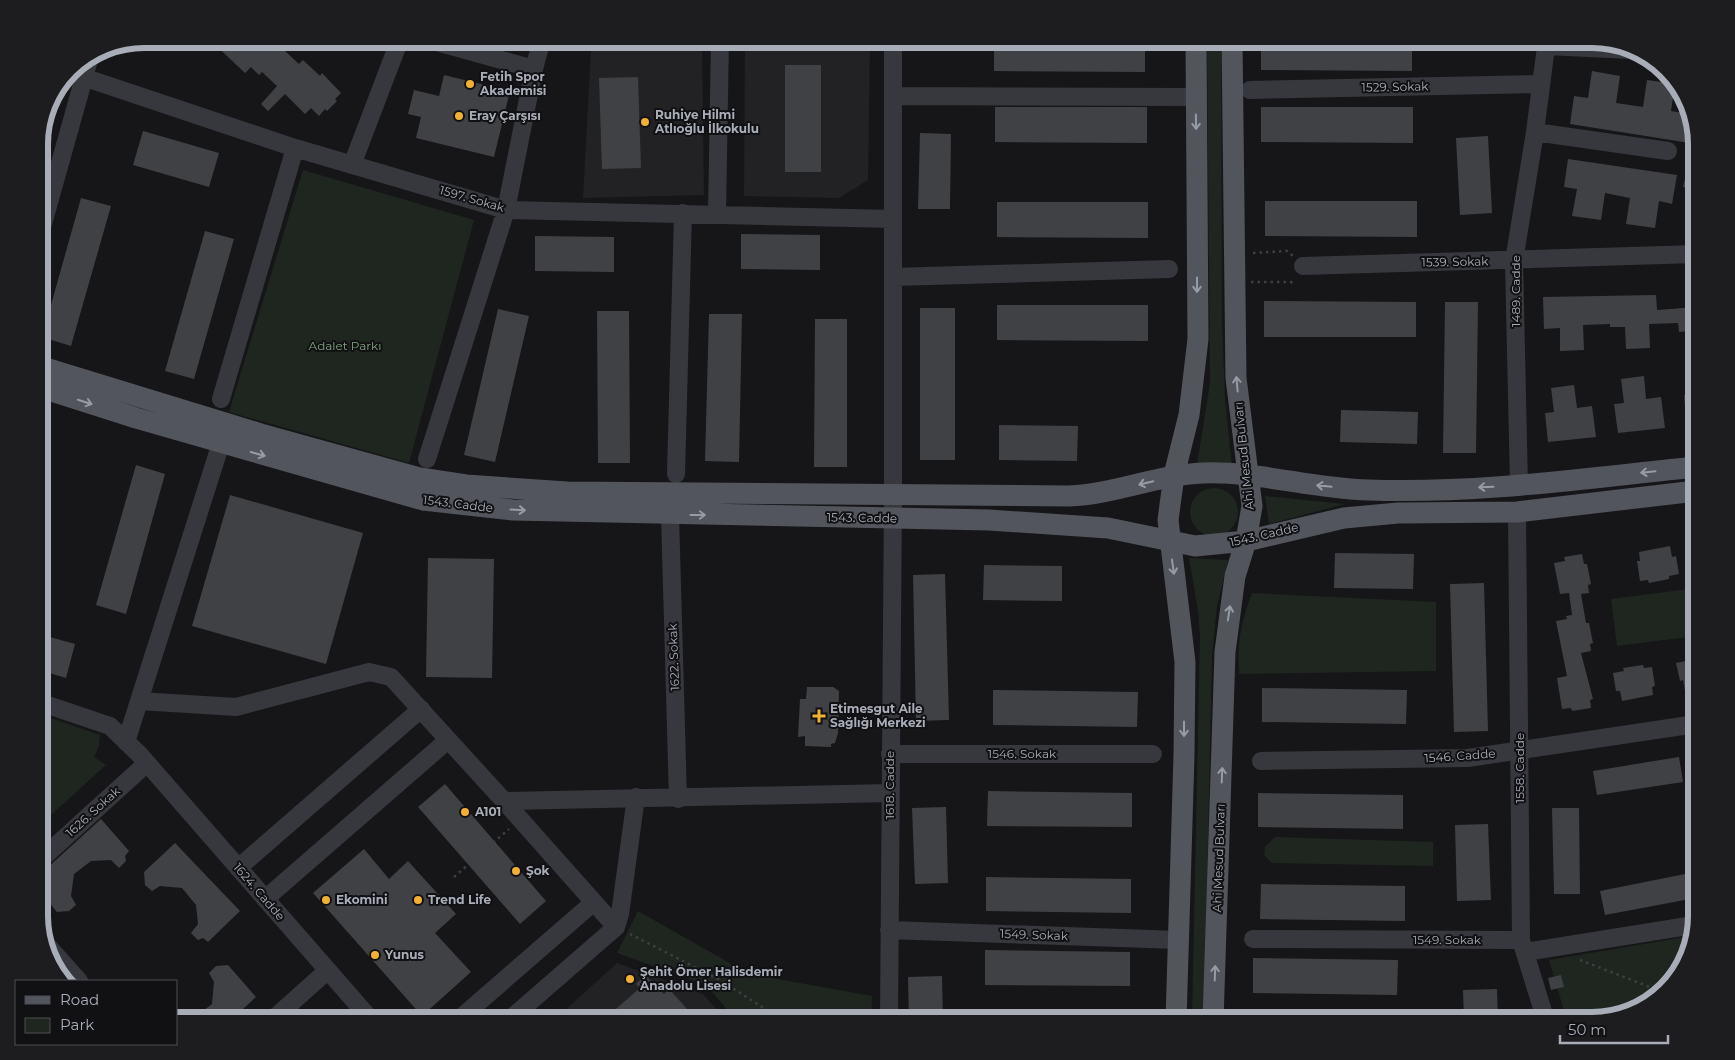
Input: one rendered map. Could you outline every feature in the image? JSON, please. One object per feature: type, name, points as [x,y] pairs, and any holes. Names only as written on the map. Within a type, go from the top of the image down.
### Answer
[{"type":"main road","points":[[1176,1012],[1185,662],[1168,520],[1174,476],[1188,415],[1198,339],[1196,48]]},
{"type":"main road","name":"Ahi Mesud Bulvarı","points":[[1213,1012],[1225,652],[1235,576],[1246,541],[1252,506],[1236,378],[1232,48]]},
{"type":"main road","name":"1543. Cadde","points":[[48,369],[261,434],[420,478],[466,485],[567,492],[893,494],[1029,497],[1090,495],[1174,476],[1212,473],[1247,475],[1366,490],[1519,486],[1687,468]]},
{"type":"main road","name":"1543. Cadde","points":[[48,390],[221,443],[423,500],[513,510],[670,515],[989,520],[1125,530],[1195,546],[1246,541],[1344,518],[1398,513],[1517,512],[1687,492]]},
{"type":"street","points":[[352,165],[397,48]]},
{"type":"street","points":[[457,48],[534,70]]},
{"type":"street","points":[[427,459],[506,210],[540,48]]},
{"type":"street","points":[[717,214],[720,48]]},
{"type":"street","name":"1618. Cadde","points":[[888,1012],[893,519],[893,48]]},
{"type":"street","name":"1489. Cadde","points":[[1519,486],[1514,261],[1535,132],[1546,48]]},
{"type":"street","name":"1597. Sokak","points":[[76,75],[295,148],[506,210],[893,219]]},
{"type":"street","points":[[48,197],[74,77]]},
{"type":"street","name":"1529. Sokak","points":[[1250,90],[1540,84]]},
{"type":"street","points":[[893,96],[1196,97]]},
{"type":"street","points":[[1535,132],[1668,151]]},
{"type":"street","points":[[221,399],[295,148]]},
{"type":"street","points":[[676,474],[683,213]]},
{"type":"street","name":"1539. Sokak","points":[[1304,266],[1687,254]]},
{"type":"street","points":[[893,277],[1169,269]]},
{"type":"street","points":[[126,742],[221,443]]},
{"type":"street","name":"1558. Cadde","points":[[1517,512],[1523,946],[1543,1012]]},
{"type":"street","name":"1622. Sokak","points":[[670,515],[678,799]]},
{"type":"street","points":[[140,701],[236,707],[369,672],[391,677],[616,926]]},
{"type":"street","name":"1624. Cadde","points":[[48,705],[110,726],[147,763],[364,1012]]},
{"type":"street","points":[[238,868],[421,709]]},
{"type":"street","name":"1546. Cadde","points":[[1261,761],[1468,758],[1688,725]]},
{"type":"street","points":[[265,899],[448,740]]},
{"type":"street","name":"1546. Sokak","points":[[890,754],[1153,754]]},
{"type":"street","name":"1626. Sokak","points":[[48,853],[147,763]]},
{"type":"street","points":[[504,802],[636,797],[678,799],[890,793]]},
{"type":"street","points":[[518,1012],[616,926],[620,914],[636,797]]},
{"type":"street","points":[[467,1012],[594,902]]},
{"type":"street","name":"1549. Sokak","points":[[1253,939],[1523,946],[1687,926]]},
{"type":"street","name":"1549. Sokak","points":[[889,930],[1178,940]]},
{"type":"street","points":[[56,955],[78,980]]},
{"type":"street","points":[[281,1012],[328,971]]},
{"type":"path","points":[[1234,254],[1287,251],[1304,266],[1292,282],[1235,283]]},
{"type":"path","points":[[454,878],[520,819]]},
{"type":"path","points":[[616,926],[720,980],[770,1012]]},
{"type":"path","points":[[1580,960],[1654,989]]},
{"type":"shaded area","name":"Ruhiye Hilmi Atlıoğlu İlkokulu","points":[[702,48],[704,195],[583,198],[591,49]]},
{"type":"shaded area","points":[[745,48],[870,48],[868,180],[839,198],[744,196]]},
{"type":"shaded area","name":"Şehit Ömer Halisdemir Anadolu Lisesi","points":[[617,963],[703,994],[719,1012],[563,1012]]},
{"type":"green space","points":[[1207,48],[1221,48],[1222,322],[1225,399],[1232,467],[1197,465],[1210,383]]},
{"type":"green space","name":"Adalet Parkı","points":[[303,170],[474,220],[409,463],[229,412]]},
{"type":"green space","points":[[1209,488],[1219,488],[1228,492],[1234,498],[1238,512],[1234,526],[1228,532],[1219,536],[1209,536],[1200,532],[1194,526],[1190,517],[1190,507],[1194,498],[1200,492]]},
{"type":"green space","points":[[1265,496],[1345,504],[1269,524]]},
{"type":"green space","points":[[1189,558],[1228,560],[1217,606],[1212,657],[1204,1012],[1192,1012],[1200,635]]},
{"type":"green space","points":[[1688,589],[1688,637],[1617,646],[1611,599]]},
{"type":"green space","points":[[1252,593],[1436,602],[1436,671],[1239,674],[1241,632]]},
{"type":"green space","points":[[48,717],[100,735],[99,746],[94,757],[106,765],[48,818]]},
{"type":"green space","points":[[1275,837],[1433,842],[1433,866],[1272,863],[1264,855],[1265,847]]},
{"type":"green space","points":[[638,911],[749,974],[872,996],[871,1012],[729,1012],[706,985],[617,953]]},
{"type":"green space","points":[[1685,937],[1675,964],[1668,975],[1650,993],[1628,1005],[1604,1012],[1564,1012],[1549,960]]},
{"type":"building","points":[[219,48],[282,48],[299,64],[303,60],[320,76],[322,73],[341,93],[335,99],[337,101],[327,111],[325,109],[319,116],[311,108],[305,114],[285,94],[268,111],[261,104],[277,86],[262,72],[259,75],[251,67],[245,73]]},
{"type":"building","points":[[917,48],[949,48],[949,51],[917,50]]},
{"type":"building","points":[[994,48],[1145,48],[1145,72],[994,71]]},
{"type":"building","points":[[1261,48],[1412,48],[1412,71],[1261,70]]},
{"type":"building","points":[[1483,48],[1515,48],[1515,50],[1483,51]]},
{"type":"building","points":[[785,65],[821,65],[821,172],[785,172]]},
{"type":"building","points":[[1592,71],[1620,76],[1616,103],[1643,107],[1647,80],[1666,83],[1674,94],[1671,111],[1682,113],[1686,125],[1687,143],[1570,124],[1574,96],[1588,98]]},
{"type":"building","name":"Eray Çarşısı","points":[[444,75],[510,91],[494,157],[416,138],[421,117],[408,114],[414,90],[439,96]]},
{"type":"building","points":[[638,77],[641,168],[602,169],[599,78]]},
{"type":"building","points":[[995,107],[1147,107],[1147,143],[995,142]]},
{"type":"building","points":[[1261,107],[1413,107],[1413,143],[1261,142]]},
{"type":"building","points":[[143,131],[219,153],[209,187],[133,165]]},
{"type":"building","points":[[920,133],[951,134],[950,209],[918,209]]},
{"type":"building","points":[[1488,136],[1492,213],[1460,215],[1456,138]]},
{"type":"building","points":[[1568,159],[1677,175],[1672,204],[1659,201],[1655,228],[1626,224],[1630,198],[1605,193],[1601,220],[1572,216],[1577,189],[1564,187]]},
{"type":"building","points":[[1687,169],[1687,188],[1683,187]]},
{"type":"building","points":[[81,198],[111,206],[71,346],[48,339],[48,316]]},
{"type":"building","points":[[1265,201],[1417,201],[1417,237],[1265,236]]},
{"type":"building","points":[[997,202],[1148,202],[1148,238],[997,237]]},
{"type":"building","points":[[205,231],[234,239],[194,379],[165,371]]},
{"type":"building","points":[[741,234],[820,235],[820,270],[741,269]]},
{"type":"building","points":[[535,236],[614,237],[614,272],[535,271]]},
{"type":"building","points":[[1656,295],[1657,310],[1687,308],[1687,331],[1679,332],[1678,323],[1649,324],[1650,348],[1626,349],[1625,327],[1610,327],[1610,324],[1583,325],[1584,350],[1560,351],[1560,328],[1544,329],[1543,297]]},
{"type":"building","points":[[1264,301],[1416,302],[1416,337],[1264,337]]},
{"type":"building","points":[[1445,302],[1478,302],[1476,453],[1443,453]]},
{"type":"building","points":[[997,305],[1148,305],[1148,341],[997,340]]},
{"type":"building","points":[[920,308],[955,308],[955,460],[920,460]]},
{"type":"building","points":[[498,309],[529,316],[495,462],[464,455]]},
{"type":"building","points":[[597,311],[629,311],[630,463],[598,463]]},
{"type":"building","points":[[709,314],[742,314],[739,462],[705,461]]},
{"type":"building","points":[[815,319],[847,319],[847,467],[814,467]]},
{"type":"building","points":[[1644,376],[1646,399],[1661,397],[1665,428],[1618,433],[1614,404],[1624,403],[1621,379]]},
{"type":"building","points":[[1574,385],[1577,408],[1592,406],[1596,437],[1548,442],[1545,413],[1554,412],[1551,388]]},
{"type":"building","points":[[1684,395],[1687,395],[1687,434]]},
{"type":"building","points":[[1341,410],[1418,412],[1417,444],[1340,442]]},
{"type":"building","points":[[999,425],[1078,426],[1077,461],[999,460]]},
{"type":"building","points":[[136,465],[165,474],[126,614],[96,605]]},
{"type":"building","points":[[230,495],[363,533],[326,664],[192,626]]},
{"type":"building","points":[[1670,546],[1672,557],[1676,556],[1679,574],[1669,576],[1669,579],[1649,583],[1648,580],[1640,581],[1637,561],[1640,561],[1639,552]]},
{"type":"building","points":[[1335,553],[1414,554],[1413,589],[1334,588]]},
{"type":"building","points":[[1582,554],[1584,564],[1587,564],[1591,584],[1588,585],[1589,593],[1581,594],[1586,623],[1589,623],[1593,643],[1590,644],[1591,651],[1581,653],[1593,699],[1590,700],[1591,708],[1572,711],[1571,708],[1562,709],[1557,678],[1567,676],[1556,621],[1567,619],[1566,616],[1572,615],[1569,593],[1560,594],[1554,563],[1565,561],[1564,557]]},
{"type":"building","points":[[428,558],[494,559],[492,678],[426,677]]},
{"type":"building","points":[[984,565],[1062,566],[1062,601],[983,600]]},
{"type":"building","points":[[945,574],[949,720],[916,721],[913,575]]},
{"type":"building","points":[[1484,583],[1488,731],[1454,732],[1450,584]]},
{"type":"building","points":[[48,636],[75,644],[66,678],[48,673]]},
{"type":"building","points":[[1688,661],[1688,691],[1685,691],[1683,680],[1680,681],[1676,663]]},
{"type":"building","points":[[1643,665],[1644,668],[1652,667],[1655,686],[1652,687],[1653,695],[1622,701],[1620,691],[1616,691],[1613,673],[1624,671],[1623,668]]},
{"type":"building","name":"Etimesgut Aile Sağlığı Merkezi","points":[[807,687],[833,687],[839,691],[838,733],[835,743],[831,744],[831,747],[805,746],[805,736],[798,737],[800,699],[806,699]]},
{"type":"building","points":[[1262,688],[1407,690],[1406,724],[1262,722]]},
{"type":"building","points":[[993,690],[1138,692],[1137,727],[993,725]]},
{"type":"building","points":[[1679,757],[1683,782],[1597,795],[1593,771]]},
{"type":"building","points":[[445,784],[546,901],[520,924],[418,807]]},
{"type":"building","points":[[988,791],[1132,793],[1132,827],[987,826]]},
{"type":"building","points":[[1258,793],[1403,795],[1403,829],[1258,827]]},
{"type":"building","points":[[946,807],[948,883],[915,884],[912,808]]},
{"type":"building","points":[[1552,808],[1579,808],[1580,894],[1554,894]]},
{"type":"building","points":[[101,819],[129,851],[125,856],[126,861],[119,868],[111,860],[91,861],[74,874],[71,896],[76,905],[69,911],[57,912],[48,901],[48,867]]},
{"type":"building","points":[[1488,824],[1491,900],[1457,901],[1455,825]]},
{"type":"building","points":[[175,843],[240,911],[208,942],[203,938],[198,940],[191,933],[198,924],[196,905],[182,888],[160,886],[152,891],[145,885],[144,872]]},
{"type":"building","points":[[364,849],[389,879],[408,861],[456,914],[435,933],[471,972],[426,1012],[418,1012],[313,893]]},
{"type":"building","points":[[1685,874],[1688,899],[1605,915],[1600,891]]},
{"type":"building","points":[[986,877],[1131,879],[1131,913],[986,911]]},
{"type":"building","points":[[1261,884],[1405,886],[1405,921],[1260,919]]},
{"type":"building","points":[[985,950],[1130,952],[1130,986],[985,985]]},
{"type":"building","points":[[1253,958],[1398,960],[1397,995],[1253,993]]},
{"type":"building","points":[[228,965],[256,997],[240,1012],[202,1012],[212,1004],[214,982],[209,973],[216,966]]},
{"type":"building","points":[[645,975],[664,994],[669,989],[690,1012],[612,1012],[640,988],[636,984]]},
{"type":"building","points":[[1561,975],[1564,987],[1551,990],[1548,978]]},
{"type":"building","points":[[942,976],[943,1012],[909,1012],[908,977]]},
{"type":"building","points":[[1497,989],[1498,1012],[1464,1012],[1463,990]]},
{"type":"place","name":"Fetih Spor Akademisi","points":[[470,84]]},
{"type":"place","name":"Eray Çarşısı","points":[[459,116]]},
{"type":"place","name":"Ruhiye Hilmi Atlıoğlu İlkokulu","points":[[645,122]]},
{"type":"place","name":"Etimesgut Aile Sağlığı Merkezi","points":[[819,716]]},
{"type":"place","name":"A101","points":[[465,812]]},
{"type":"place","name":"Şok","points":[[516,871]]},
{"type":"place","name":"Ekomini","points":[[326,900]]},
{"type":"place","name":"Trend Life","points":[[418,900]]},
{"type":"place","name":"Yunus","points":[[375,955]]},
{"type":"place","name":"Şehit Ömer Halisdemir Anadolu Lisesi","points":[[630,979]]}]
